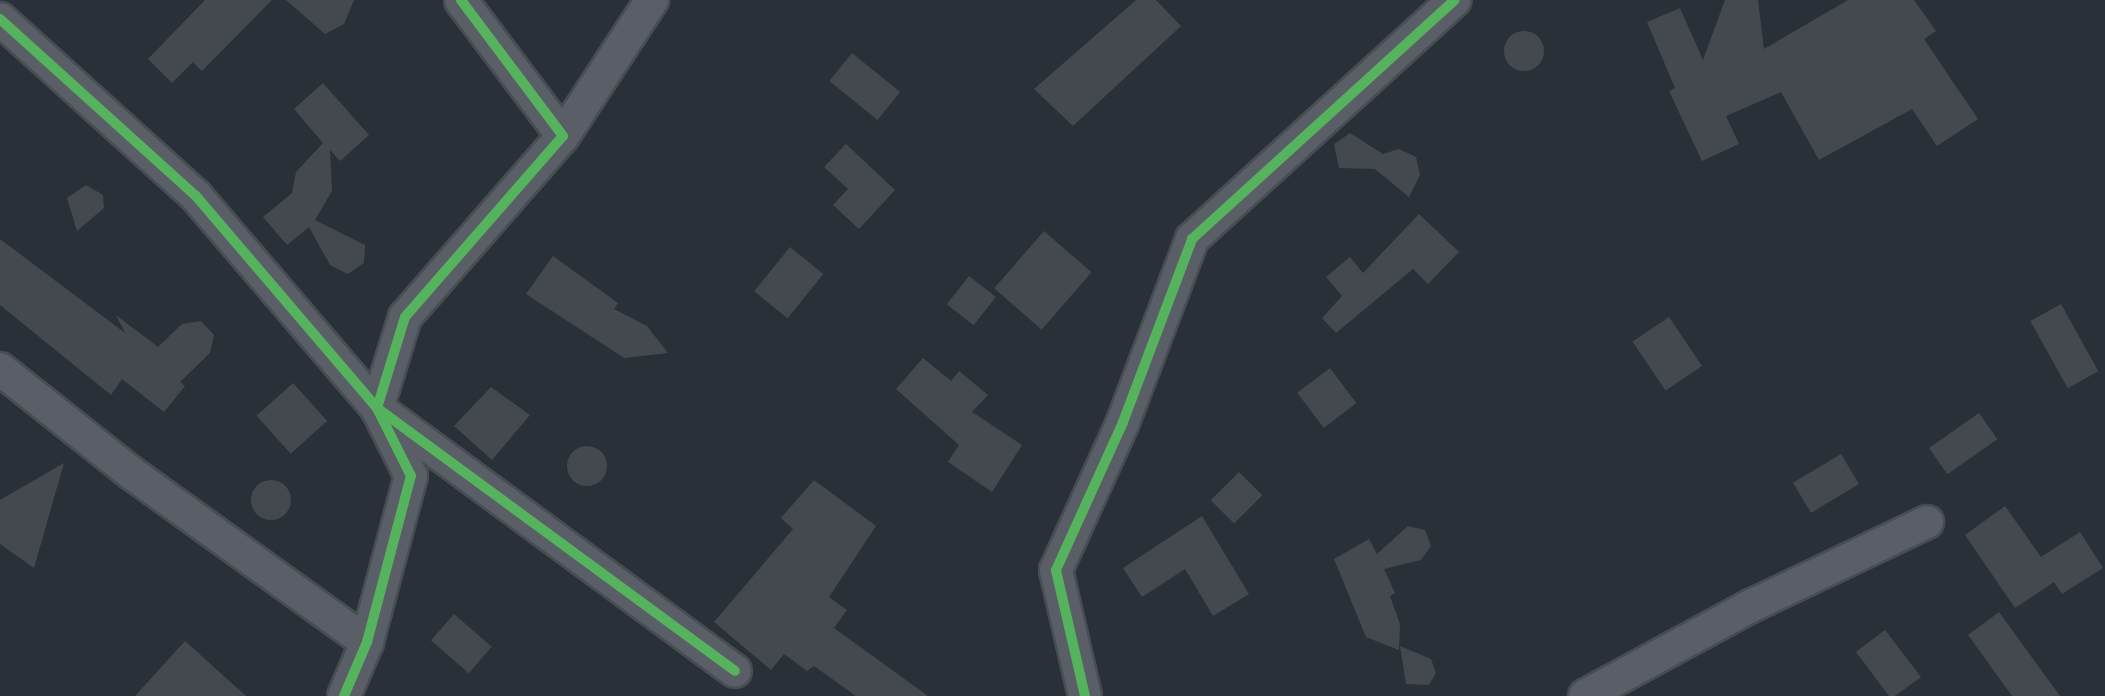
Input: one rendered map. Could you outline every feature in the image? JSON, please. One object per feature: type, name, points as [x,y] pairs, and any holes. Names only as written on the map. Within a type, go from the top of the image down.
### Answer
[{"type":"street","points":[[461,0],[563,136]]},
{"type":"street","points":[[344,696],[367,642],[411,476],[377,408],[405,317],[563,136],[652,0]]},
{"type":"street","points":[[1085,696],[1056,570],[1123,422],[1192,239],[1455,0]]},
{"type":"street","points":[[0,19],[196,196],[377,408],[735,671]]},
{"type":"street","points":[[0,369],[130,472],[367,642]]},
{"type":"street","points":[[1585,696],[1751,606],[1927,522]]},
{"type":"building","points":[[205,0],[272,0],[202,71],[193,62],[172,83],[148,59]]},
{"type":"building","points":[[286,0],[354,0],[344,24],[325,34]]},
{"type":"building","points":[[1136,0],[1156,0],[1181,26],[1073,126],[1034,89]]},
{"type":"building","points":[[1725,0],[1758,0],[1764,49],[1848,0],[1914,0],[1936,31],[1924,39],[1978,119],[1937,146],[1912,109],[1819,160],[1781,92],[1726,116],[1739,144],[1702,161],[1669,91],[1675,88],[1647,22],[1680,8],[1703,60]]},
{"type":"building","points":[[1524,31],[1538,37],[1544,51],[1538,65],[1524,71],[1510,65],[1504,51],[1510,37]]},
{"type":"building","points":[[852,53],[900,92],[878,120],[829,81]]},
{"type":"building","points":[[323,83],[369,135],[340,161],[330,150],[332,191],[315,220],[365,245],[364,263],[348,274],[330,265],[309,227],[287,245],[263,217],[292,193],[296,172],[323,143],[294,109]]},
{"type":"building","points":[[1350,133],[1383,154],[1399,149],[1416,157],[1420,175],[1409,197],[1375,169],[1339,168],[1334,144]]},
{"type":"building","points":[[846,144],[895,190],[859,229],[833,205],[848,189],[824,167]]},
{"type":"building","points":[[86,185],[103,195],[104,208],[77,231],[67,198]]},
{"type":"building","points":[[1419,214],[1459,252],[1428,284],[1413,269],[1336,333],[1322,318],[1342,296],[1326,277],[1350,257],[1363,273]]},
{"type":"building","points":[[1044,231],[1092,272],[1042,330],[994,288]]},
{"type":"building","points":[[0,239],[125,333],[116,315],[158,347],[182,324],[201,321],[214,335],[210,353],[180,382],[185,386],[164,412],[122,379],[111,395],[0,305]]},
{"type":"building","points":[[790,247],[823,274],[788,318],[754,291]]},
{"type":"building","points":[[553,256],[618,303],[614,309],[647,326],[668,353],[624,358],[526,294]]},
{"type":"building","points":[[969,276],[996,297],[974,325],[947,304]]},
{"type":"building","points":[[2061,304],[2098,371],[2068,388],[2030,321]]},
{"type":"building","points":[[1669,317],[1702,366],[1666,391],[1633,342]]},
{"type":"building","points":[[923,358],[951,381],[959,371],[988,395],[972,412],[1022,445],[992,492],[948,462],[959,445],[896,389]]},
{"type":"building","points":[[1330,368],[1356,403],[1324,428],[1297,393]]},
{"type":"building","points":[[293,383],[327,421],[291,454],[257,416]]},
{"type":"building","points":[[491,387],[530,415],[492,460],[454,426]]},
{"type":"building","points":[[1979,413],[1997,439],[1947,474],[1929,448]]},
{"type":"building","points":[[587,446],[601,452],[607,466],[601,480],[587,486],[573,480],[567,466],[573,452]]},
{"type":"building","points":[[1841,454],[1859,484],[1811,513],[1793,483]]},
{"type":"building","points":[[64,463],[34,568],[0,544],[0,500]]},
{"type":"building","points":[[1239,472],[1262,495],[1234,524],[1211,500]]},
{"type":"building","points":[[271,480],[285,486],[291,500],[285,514],[271,520],[257,514],[251,500],[257,486]]},
{"type":"building","points":[[814,480],[876,526],[829,597],[847,610],[834,628],[928,696],[856,696],[814,666],[807,671],[784,654],[771,670],[714,622],[793,529],[781,518]]},
{"type":"building","points":[[2005,506],[2041,557],[2080,532],[2103,568],[2062,594],[2054,582],[2015,608],[1965,535]]},
{"type":"building","points":[[1202,516],[1249,594],[1213,616],[1185,569],[1142,597],[1123,568]]},
{"type":"building","points":[[1408,526],[1425,530],[1431,546],[1421,560],[1384,569],[1395,593],[1390,596],[1400,624],[1399,650],[1366,637],[1334,559],[1369,539],[1377,554]]},
{"type":"building","points":[[1999,612],[2060,696],[2012,696],[1968,635]]},
{"type":"building","points":[[454,614],[492,647],[469,673],[431,640]]},
{"type":"building","points":[[1885,630],[1921,677],[1895,696],[1889,696],[1856,652]]},
{"type":"building","points":[[185,641],[246,696],[135,696]]},
{"type":"building","points":[[1400,646],[1431,659],[1436,673],[1429,685],[1406,684]]},
{"type":"cycle path","points":[[344,696],[367,642],[411,476],[377,408],[405,317],[563,136],[461,0]]},
{"type":"cycle path","points":[[1085,696],[1056,570],[1123,422],[1192,239],[1455,0]]},
{"type":"cycle path","points":[[0,19],[196,196],[377,408],[735,671]]}]
